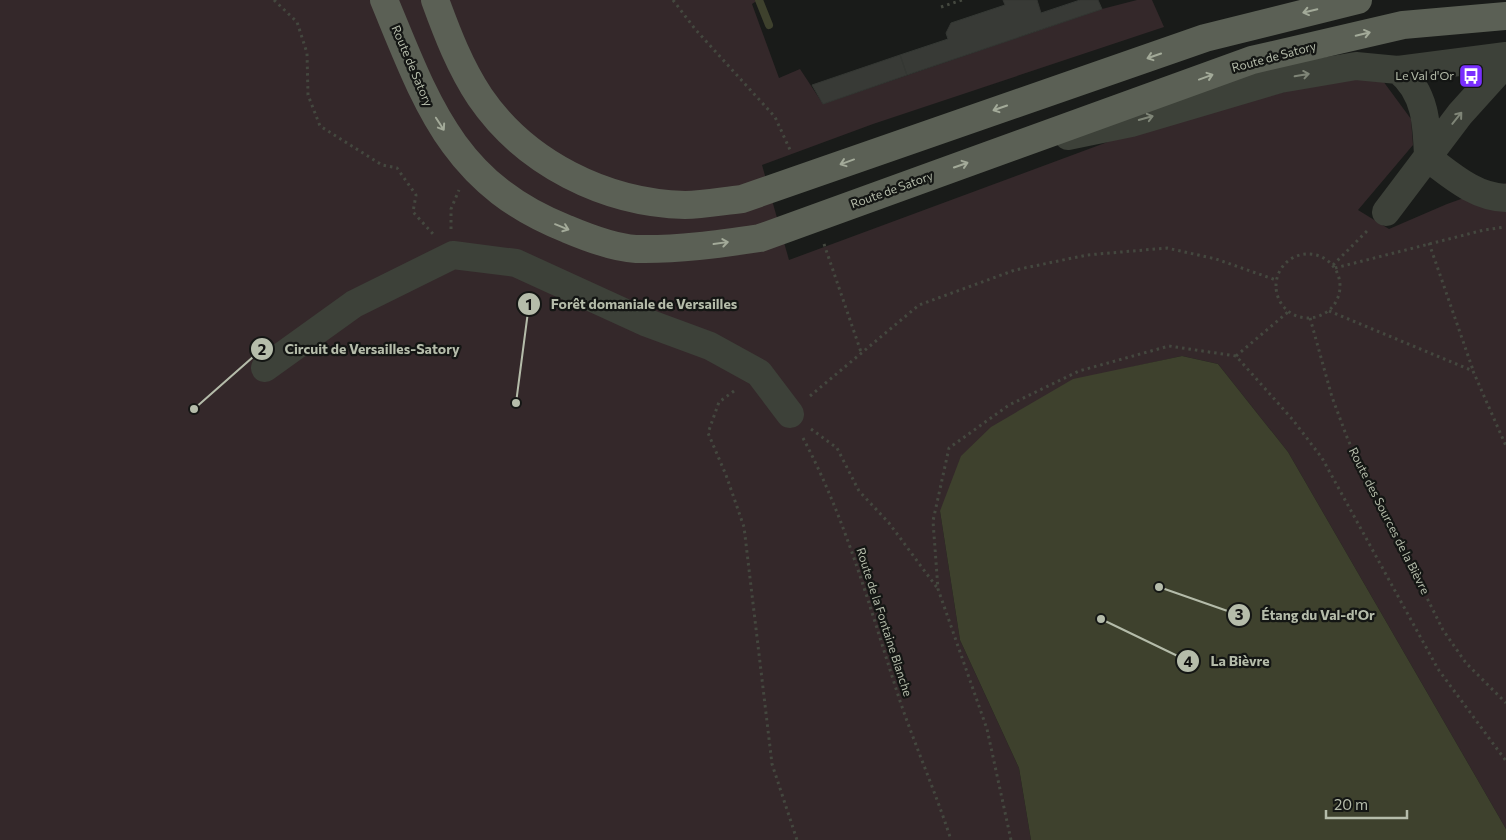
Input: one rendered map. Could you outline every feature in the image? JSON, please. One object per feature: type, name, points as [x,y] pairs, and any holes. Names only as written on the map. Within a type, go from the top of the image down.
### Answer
[{"type":"main road","name":"Route de Satory","points":[[384,0],[429,107],[470,165],[504,195],[541,219],[583,236],[634,249],[689,248],[760,238],[1252,60],[1403,25],[1506,16]]},
{"type":"main road","points":[[435,0],[454,49],[480,97],[518,141],[564,172],[600,189],[640,200],[685,205],[742,199],[1205,38],[1358,0]]},
{"type":"street","points":[[1012,147],[1131,123],[1280,79],[1356,66],[1398,70],[1506,56]]},
{"type":"street","points":[[1386,212],[1460,114],[1506,63]]},
{"type":"street","points":[[1398,70],[1408,78],[1419,95],[1427,130],[1428,158]]},
{"type":"street","points":[[1428,158],[1473,190],[1490,197],[1506,198]]},
{"type":"street","points":[[265,368],[354,304],[453,255],[516,263],[645,322],[710,346],[758,373],[790,414]]},
{"type":"path","points":[[274,0],[297,22],[307,53],[308,95],[320,126],[382,166],[397,168],[416,195],[413,212],[453,255]]},
{"type":"path","points":[[673,0],[695,29],[775,117],[791,152]]},
{"type":"path","points":[[941,7],[962,0]]},
{"type":"path","points":[[453,255],[450,209],[470,165]]},
{"type":"path","points":[[1334,267],[1386,212]]},
{"type":"path","points":[[1334,267],[1429,243],[1506,227]]},
{"type":"path","points":[[1429,243],[1473,371],[1506,446]]},
{"type":"path","points":[[824,244],[861,352]]},
{"type":"path","points":[[938,589],[889,523],[859,491],[837,448],[790,414],[918,305],[1015,270],[1087,255],[1167,248],[1216,259],[1276,280]]},
{"type":"path","points":[[1305,254],[1320,256],[1334,267],[1340,286],[1335,304],[1329,311],[1310,318],[1295,316],[1288,312],[1277,298],[1276,280],[1279,270],[1286,262],[1305,254]]},
{"type":"path","points":[[1329,311],[1473,371]]},
{"type":"path","points":[[1236,356],[1288,312]]},
{"type":"path","name":"Route des Sources de la Bièvre","points":[[1310,318],[1332,397],[1348,440],[1443,630],[1466,663],[1506,703]]},
{"type":"path","points":[[1011,840],[987,729],[938,589],[933,521],[950,448],[1009,405],[1079,371],[1169,346],[1236,356],[1293,420],[1322,458],[1438,669],[1506,761]]},
{"type":"path","points":[[758,373],[719,402],[708,433],[726,475],[744,527],[772,764],[797,840]]},
{"type":"path","name":"Route de la Fontaine Blanche","points":[[790,414],[825,480],[844,527],[911,732],[951,840]]},
{"type":"shaded area","points":[[0,0],[758,0],[752,4],[779,78],[800,69],[823,104],[1102,9],[1137,0],[1152,0],[1164,27],[873,124],[762,165],[789,260],[1113,140],[1257,99],[1348,76],[1383,81],[1411,119],[1413,145],[1358,210],[1389,229],[1447,204],[1506,183],[1506,829],[1288,452],[1218,364],[1182,356],[1132,367],[940,511],[960,640],[1019,768],[1031,840],[0,840]]},
{"type":"shaded area","points":[[1182,356],[1218,364],[1288,452],[1506,829],[1506,840],[1031,840],[1019,768],[960,640],[940,511],[961,456],[991,427],[1073,379]]},
{"type":"building","points":[[1003,0],[1037,0],[1041,13],[1080,0],[1098,0],[1102,9],[907,75],[900,55],[948,39],[946,33],[951,23],[1005,5]]},
{"type":"building","points":[[900,55],[907,75],[823,104],[812,85]]},
{"type":"waterway","points":[[759,0],[769,25]]},
{"type":"place","name":"Le Val d'Or","points":[[1471,76]]},
{"type":"place","name":"Forêt domaniale de Versailles","points":[[516,403]]},
{"type":"place","name":"Circuit de Versailles-Satory","points":[[194,409]]},
{"type":"place","name":"Étang du Val-d'Or","points":[[1159,587]]},
{"type":"place","name":"La Bièvre","points":[[1101,619]]}]
